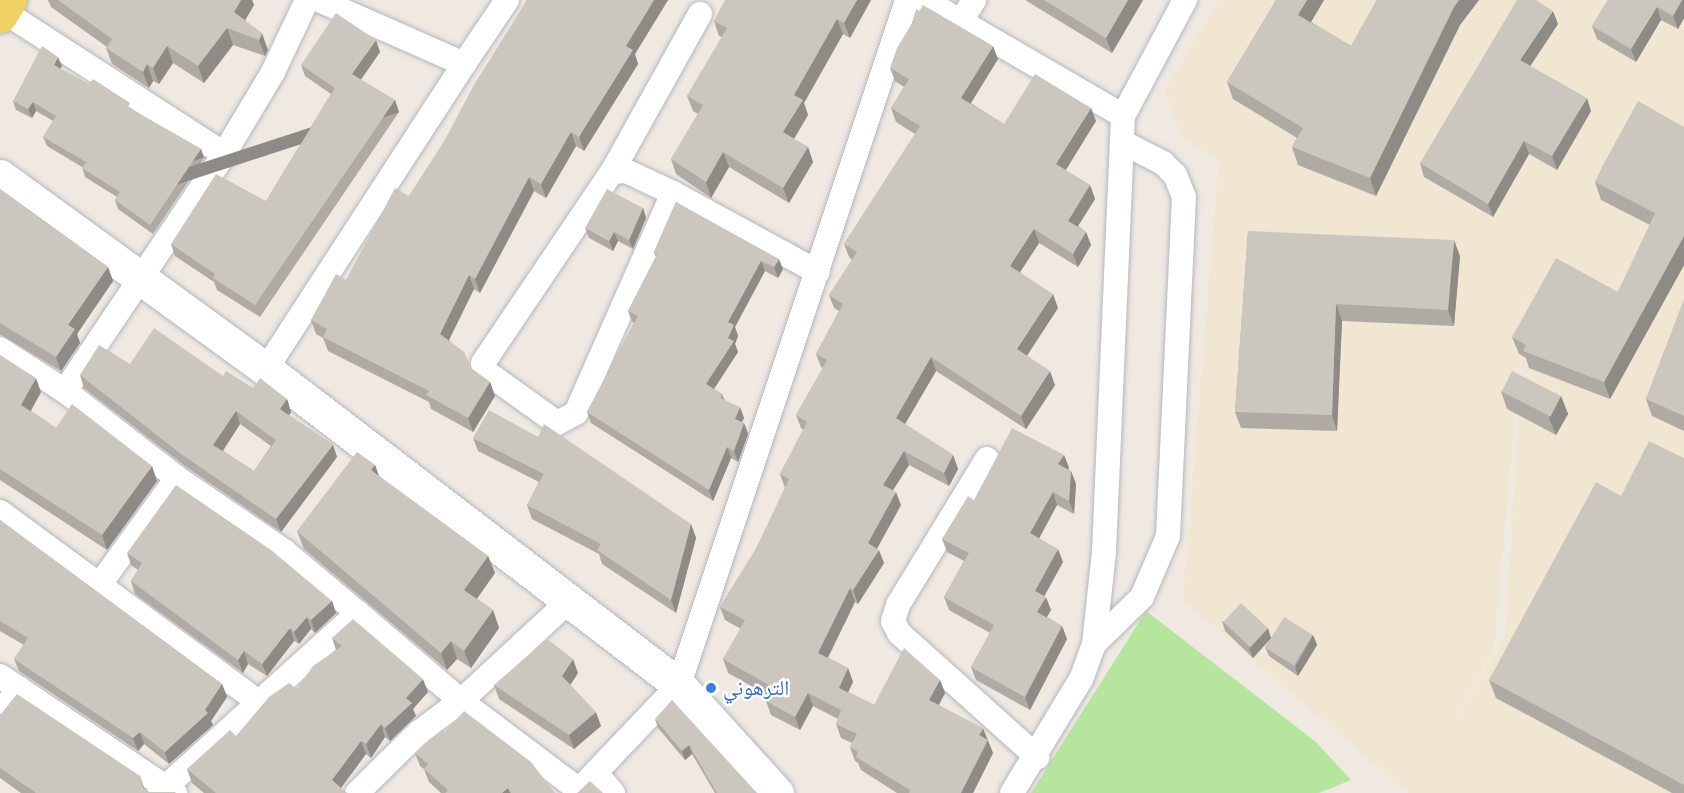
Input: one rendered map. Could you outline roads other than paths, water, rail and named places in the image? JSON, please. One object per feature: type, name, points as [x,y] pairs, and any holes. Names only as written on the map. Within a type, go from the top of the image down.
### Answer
[{"type":"street","points":[[65,391],[141,282],[224,154],[273,72],[307,0]]},
{"type":"street","points":[[319,0],[464,64]]},
{"type":"street","points":[[266,369],[507,0]]},
{"type":"street","points":[[0,349],[65,391],[177,478],[291,542],[358,613],[461,701],[577,792],[597,774],[679,685],[907,0]]},
{"type":"street","points":[[924,0],[1123,116]]},
{"type":"street","points":[[961,21],[974,0]]},
{"type":"street","points":[[1012,793],[1037,757],[1081,679],[1094,644],[1104,552],[1123,116],[1185,0]]},
{"type":"street","points":[[4,9],[224,154]]},
{"type":"street","points":[[673,193],[576,413],[557,423],[486,372],[483,363],[612,172],[700,14]]},
{"type":"street","points":[[1094,644],[1142,597],[1168,536],[1184,197],[1175,175],[1163,163],[1122,142]]},
{"type":"street","points":[[612,172],[626,171],[673,193],[818,272]]},
{"type":"street","points":[[0,176],[141,282],[266,369],[357,455],[568,602],[679,685],[777,793]]},
{"type":"street","points":[[987,459],[898,605],[893,621],[899,633],[1037,757]]},
{"type":"street","points":[[100,584],[177,478]]},
{"type":"street","points":[[0,512],[261,704]]},
{"type":"street","points":[[357,793],[418,733],[461,701],[568,602]]},
{"type":"street","points":[[0,715],[10,682],[167,790],[358,613]]},
{"type":"street","points":[[597,774],[613,793]]},
{"type":"place","name":"الترهوني","points":[[711,688]]}]
